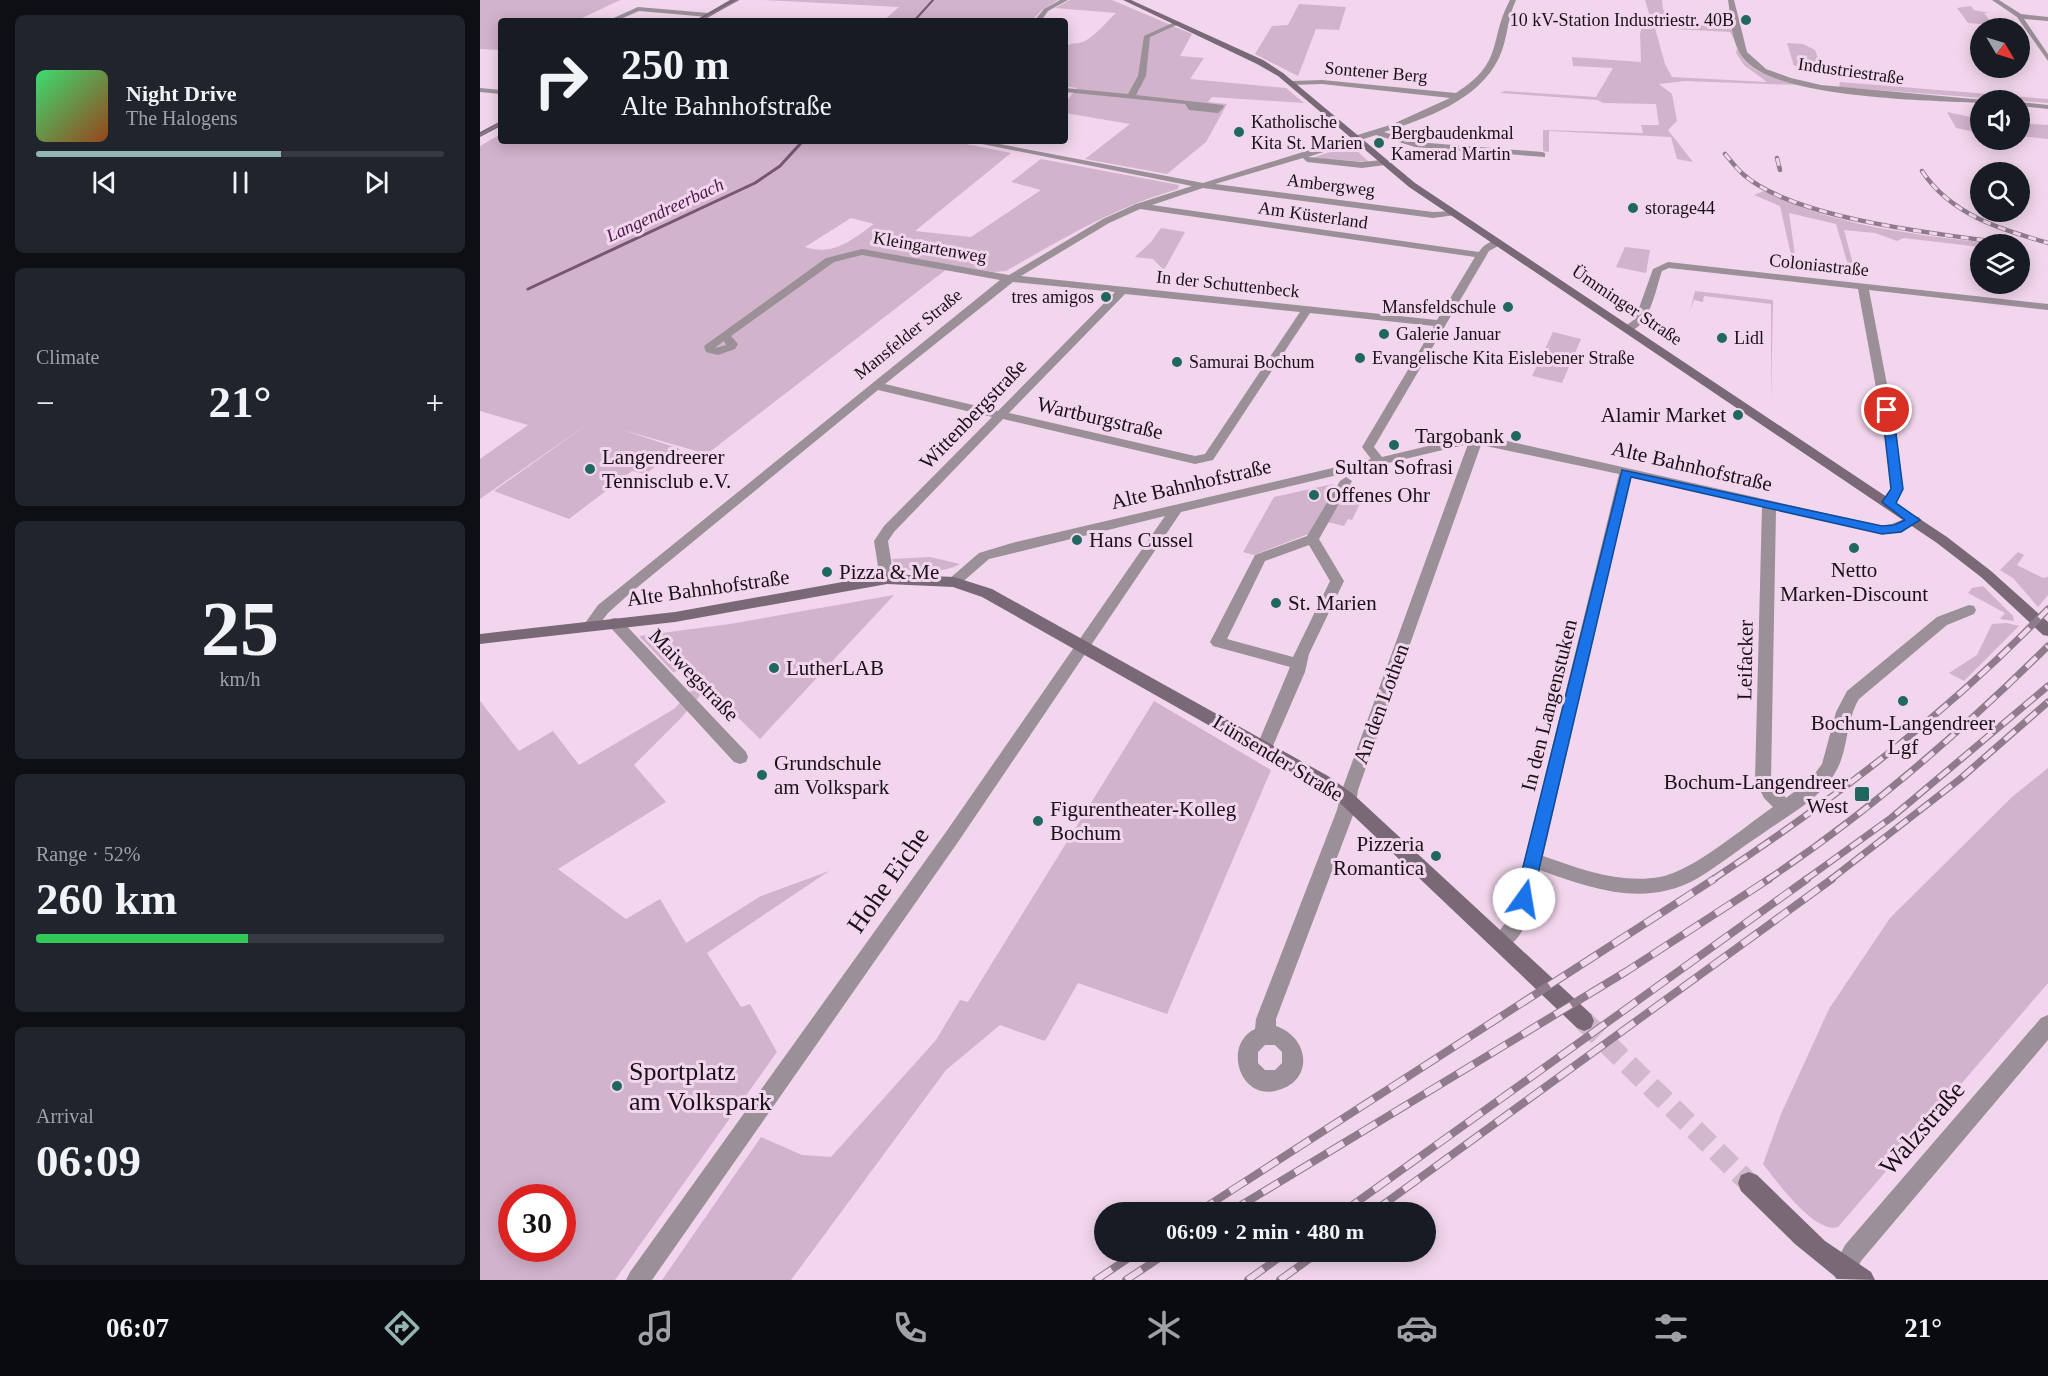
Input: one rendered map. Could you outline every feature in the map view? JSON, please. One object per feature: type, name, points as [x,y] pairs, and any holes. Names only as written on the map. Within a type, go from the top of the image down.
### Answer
[{"type":"street","points":[[702,18],[735,0]]},
{"type":"street","points":[[1039,18],[1046,10],[1065,0]]},
{"type":"street","name":"Industriestraße","points":[[1731,0],[1743,51],[1753,64],[1772,74],[1832,89],[1970,100]]},
{"type":"street","points":[[1995,0],[2019,16],[2048,59]]},
{"type":"street","name":"Ümminger Straße","points":[[1127,1],[1260,62],[1292,83],[1382,164],[1914,520],[1986,574],[2048,632]]},
{"type":"street","points":[[1355,140],[1423,115],[1458,96],[1480,78],[1496,57],[1501,46],[1510,1]]},
{"type":"street","points":[[617,18],[638,9],[708,15]]},
{"type":"street","points":[[2019,16],[2048,19]]},
{"type":"street","points":[[1131,96],[1142,76],[1147,36],[1177,23]]},
{"type":"street","name":"Sontener Berg","points":[[1292,83],[1322,82],[1458,96]]},
{"type":"street","points":[[480,90],[498,92]]},
{"type":"street","points":[[1068,90],[1188,102]]},
{"type":"street","points":[[2030,105],[2048,107]]},
{"type":"street","points":[[480,136],[498,127]]},
{"type":"street","points":[[1377,133],[1407,143],[1542,155]]},
{"type":"street","name":"Mansfelder Straße","points":[[590,626],[603,609],[623,592],[1011,277],[1106,221],[1139,206],[1355,140]]},
{"type":"street","name":"Ambergweg","points":[[987,144],[1206,186],[1433,215],[1453,213]]},
{"type":"street","name":"Mansfelder Straße","points":[[1301,157],[1353,164],[1382,164]]},
{"type":"street","name":"Am Küsterland","points":[[1139,206],[1482,255]]},
{"type":"street","points":[[1380,462],[1368,447],[1485,249],[1497,243]]},
{"type":"street","name":"Kleingartenweg","points":[[710,345],[710,350],[715,352],[730,347],[732,344],[725,335],[830,260],[847,254],[867,252],[998,277],[1011,277]]},
{"type":"street","name":"Coloniastraße","points":[[1628,329],[1640,321],[1662,266],[2048,307]]},
{"type":"street","name":"In der Schuttenbeck","points":[[1011,277],[1441,324]]},
{"type":"street","points":[[1863,287],[1891,437],[1897,489],[1892,500],[1888,502]]},
{"type":"street","name":"Wittenbergstraße","points":[[887,579],[882,550],[885,534],[1124,289]]},
{"type":"street","name":"Wartburgstraße","points":[[876,386],[1195,460],[1209,457],[1308,309]]},
{"type":"street","name":"Alte Bahnhofstraße","points":[[480,639],[675,618],[756,605],[887,579],[954,582],[984,556],[1017,546],[1173,514],[1476,440],[1882,530],[1897,529],[1914,520]]},
{"type":"street","name":"An den Lothen","points":[[1265,1035],[1266,1019],[1346,810],[1347,799],[1476,440]]},
{"type":"street","name":"In den Langenstuken","points":[[1501,941],[1519,919],[1626,472]]},
{"type":"street","points":[[1299,664],[1218,642],[1260,558],[1312,539],[1346,481]]},
{"type":"street","name":"Leifacker","points":[[1769,505],[1763,780],[1770,793],[1785,808]]},
{"type":"street","name":"Hohe Eiche","points":[[638,1280],[952,837],[1173,514]]},
{"type":"street","points":[[1264,748],[1299,664],[1301,654],[1337,581],[1312,539]]},
{"type":"street","name":"Lünsender Straße","points":[[954,582],[987,593],[1083,646],[1264,748],[1347,799],[1584,1021]]},
{"type":"street","points":[[1533,860],[1613,885],[1648,886],[1679,879],[1785,808],[1822,777],[1830,766],[1839,721],[1852,695],[1942,621],[1969,610]]},
{"type":"street","name":"Maiwegstraße","points":[[615,623],[740,757]]},
{"type":"street","name":"Walzstraße","points":[[1854,1275],[1853,1253],[2048,1025]]},
{"type":"street","points":[[1749,1183],[1821,1253],[1854,1275]]},
{"type":"shaded area","points":[[480,0],[620,0],[582,18],[498,18],[498,50],[480,49]]},
{"type":"shaded area","points":[[764,0],[1058,0],[1034,18],[886,18],[899,7]]},
{"type":"shaded area","points":[[1070,0],[1112,0],[1192,34],[1180,56],[1204,58],[1190,79],[1286,88],[1304,103],[1212,97],[1208,102],[1227,104],[1206,142],[1167,174],[1085,159],[1130,124],[1068,114],[1068,99],[1077,88],[1068,86],[1068,46],[1088,39],[1116,13],[1055,8]]},
{"type":"shaded area","points":[[1645,0],[1662,0],[1663,9],[1671,24],[1732,25],[1736,43],[1730,32],[1655,28],[1665,64],[1672,77],[1767,82],[1744,65],[1736,53],[1737,48],[1754,69],[1797,85],[1685,81],[1659,84],[1672,94],[1677,121],[1668,130],[1693,162],[1677,159],[1671,137],[1549,131],[1549,152],[1543,151],[1543,130],[1643,133],[1641,125],[1659,125],[1656,104],[1603,103],[1598,100],[1500,93],[1505,91],[1596,97],[1613,68],[1573,66],[1572,57],[1641,62],[1640,34],[1644,19],[1651,20]]},
{"type":"shaded area","points":[[1299,4],[1346,7],[1339,30],[1316,29],[1298,76],[1255,54],[1272,26],[1288,25]]},
{"type":"shaded area","points":[[1971,6],[1974,10],[1990,13],[1984,13],[1988,18],[1970,18],[1970,23],[1968,23],[1957,8]]},
{"type":"shaded area","points":[[1787,43],[1803,44],[1815,50],[1820,64],[1794,66]]},
{"type":"shaded area","points":[[1840,82],[1970,93],[1970,97],[1839,87]]},
{"type":"shaded area","points":[[2030,98],[2048,99],[2048,103],[2030,102]]},
{"type":"shaded area","points":[[1947,112],[1970,117],[1970,131],[1956,128]]},
{"type":"shaded area","points":[[2030,124],[2048,125],[2048,139],[2030,137]]},
{"type":"shaded area","points":[[498,136],[498,144],[966,144],[1011,153],[915,231],[971,237],[1041,190],[1011,182],[1041,159],[1179,185],[1178,189],[1111,214],[1006,271],[994,272],[952,265],[707,454],[623,430],[680,449],[645,474],[632,471],[569,519],[494,491],[592,421],[480,499],[480,459],[528,425],[480,411],[480,146]],"holes":[[[851,218],[874,224],[849,241],[825,250],[805,247]]]},
{"type":"shaded area","points":[[1339,149],[1356,150],[1369,162],[1312,158],[1333,151],[1342,152]]},
{"type":"shaded area","points":[[1764,191],[1818,213],[1848,221],[1878,228],[1970,241],[1970,246],[1904,238],[1897,241],[1875,233],[1844,230],[1856,275],[1851,275],[1836,224],[1789,213],[1795,255],[1791,255],[1780,206],[1754,195]]},
{"type":"shaded area","points":[[1161,228],[1185,232],[1164,270],[1153,259],[1135,257],[1151,242]]},
{"type":"shaded area","points":[[1625,247],[1650,250],[1646,273],[1616,267]]},
{"type":"shaded area","points":[[1695,291],[1773,300],[1771,399],[1771,304],[1704,296],[1703,302],[1694,300],[1690,311]]},
{"type":"shaded area","points":[[1553,332],[1581,339],[1562,383],[1532,376]]},
{"type":"shaded area","points":[[1333,484],[1337,491],[1311,533],[1254,555],[1243,552],[1274,497]]},
{"type":"shaded area","points":[[1352,486],[1358,490],[1356,495],[1363,497],[1352,520],[1348,519],[1344,526],[1327,522]]},
{"type":"shaded area","points":[[2018,552],[2024,555],[2017,565],[2043,578],[2048,577],[2048,595],[2038,607],[2013,578],[2000,570]]},
{"type":"shaded area","points":[[930,557],[960,564],[944,570],[923,572],[904,569],[896,565],[892,559]]},
{"type":"shaded area","points":[[1983,586],[2013,616],[2014,621],[2000,619],[2005,613],[1968,593],[1972,588]]},
{"type":"shaded area","name":"Sportplatz am Volkspark","points":[[894,595],[760,739],[707,687],[682,717],[634,765],[666,802],[558,869],[626,919],[660,899],[686,943],[761,896],[829,871],[707,953],[741,1007],[750,1004],[777,1052],[615,1280],[480,1280],[480,701],[519,751],[553,731],[579,765],[674,709],[696,686],[682,671],[673,672],[639,636],[730,624]]},
{"type":"shaded area","points":[[2007,623],[2019,626],[1964,681],[1949,673],[1977,655],[1992,624]]},
{"type":"shaded area","points":[[1154,701],[1271,770],[1167,1014],[1078,983],[1045,1041],[1000,1025],[946,1070],[791,1280],[662,1280],[761,1137],[802,1155],[831,1157],[936,1040],[960,1000],[968,1002]]},
{"type":"shaded area","points":[[2048,768],[2048,983],[1838,1227],[1829,1227],[1819,1223],[1797,1205],[1763,1164],[1781,1114],[1829,1009],[1890,918],[2012,797]]},
{"type":"waterway","name":"Langendreerbach","points":[[917,18],[933,0]]},
{"type":"waterway","name":"Langendreerbach","points":[[528,289],[755,183],[780,166],[800,144]]},
{"type":"tunnel","points":[[1584,1021],[1749,1183]]},
{"type":"tram line","points":[[705,18],[738,0]]},
{"type":"tram line","points":[[480,135],[498,125]]},
{"type":"railway","points":[[1725,154],[1744,175],[1768,191],[1798,204],[1873,223],[1970,238]]},
{"type":"railway","points":[[1777,158],[1780,170]]},
{"type":"railway","points":[[1922,171],[1947,199],[1962,209],[1995,226],[2048,243]]},
{"type":"railway","points":[[1712,880],[1801,819],[1888,754],[2010,648],[2048,609]]},
{"type":"railway","points":[[1767,880],[1842,827],[1913,770],[2048,646]]},
{"type":"railway","points":[[1805,880],[1891,818],[2048,686]]},
{"type":"railway","points":[[1830,880],[1960,779],[2048,702]]},
{"type":"railway","points":[[1213,1202],[1714,879]]},
{"type":"railway","points":[[1246,1202],[1627,971],[1769,879]]},
{"type":"railway","points":[[1357,1202],[1807,879]]},
{"type":"railway","points":[[1387,1202],[1832,879]]},
{"type":"railway","points":[[1096,1280],[1123,1262]]},
{"type":"railway","points":[[1126,1280],[1153,1262]]},
{"type":"railway","points":[[1248,1280],[1273,1262]]},
{"type":"railway","points":[[1280,1280],[1305,1262]]},
{"type":"place","name":"10 kV-Station Industriestr. 40B","points":[[1746,20]]},
{"type":"place","name":"Katholische Kita St. Marien","points":[[1239,132]]},
{"type":"place","name":"Bergbaudenkmal Kamerad Martin","points":[[1379,143]]},
{"type":"place","name":"storage44","points":[[1633,208]]},
{"type":"place","name":"tres amigos","points":[[1106,297]]},
{"type":"place","name":"Mansfeldschule","points":[[1508,307]]},
{"type":"place","name":"Galerie Januar","points":[[1384,334]]},
{"type":"place","name":"Lidl","points":[[1722,338]]},
{"type":"place","name":"Evangelische Kita Eislebener Straße","points":[[1360,358]]},
{"type":"place","name":"Samurai Bochum","points":[[1177,362]]},
{"type":"place","name":"Alamir Market","points":[[1738,415]]},
{"type":"place","name":"Targobank","points":[[1516,436]]},
{"type":"place","name":"Sultan Sofrasi","points":[[1394,445]]},
{"type":"place","name":"Langendreerer Tennisclub e.V.","points":[[590,469]]},
{"type":"place","name":"Offenes Ohr","points":[[1314,495]]},
{"type":"place","name":"Hans Cussel","points":[[1077,540]]},
{"type":"place","name":"Netto Marken-Discount","points":[[1854,548]]},
{"type":"place","name":"Pizza & Me","points":[[827,572]]},
{"type":"place","name":"St. Marien","points":[[1276,603]]},
{"type":"place","name":"LutherLAB","points":[[774,668]]},
{"type":"place","name":"Bochum-Langendreer Lgf","points":[[1903,701]]},
{"type":"place","name":"Grundschule am Volkspark","points":[[762,775]]},
{"type":"place","name":"Bochum-Langendreer West","points":[[1862,794]]},
{"type":"place","name":"Figurentheater-Kolleg Bochum","points":[[1038,821]]},
{"type":"place","name":"Pizzeria Romantica","points":[[1436,856]]},
{"type":"place","name":"Sportplatz am Volkspark","points":[[617,1086]]},
{"type":"route","points":[[1524,899],[1626,472],[1882,530],[1897,529],[1914,520],[1888,502],[1892,500],[1897,489],[1887,410]]}]
